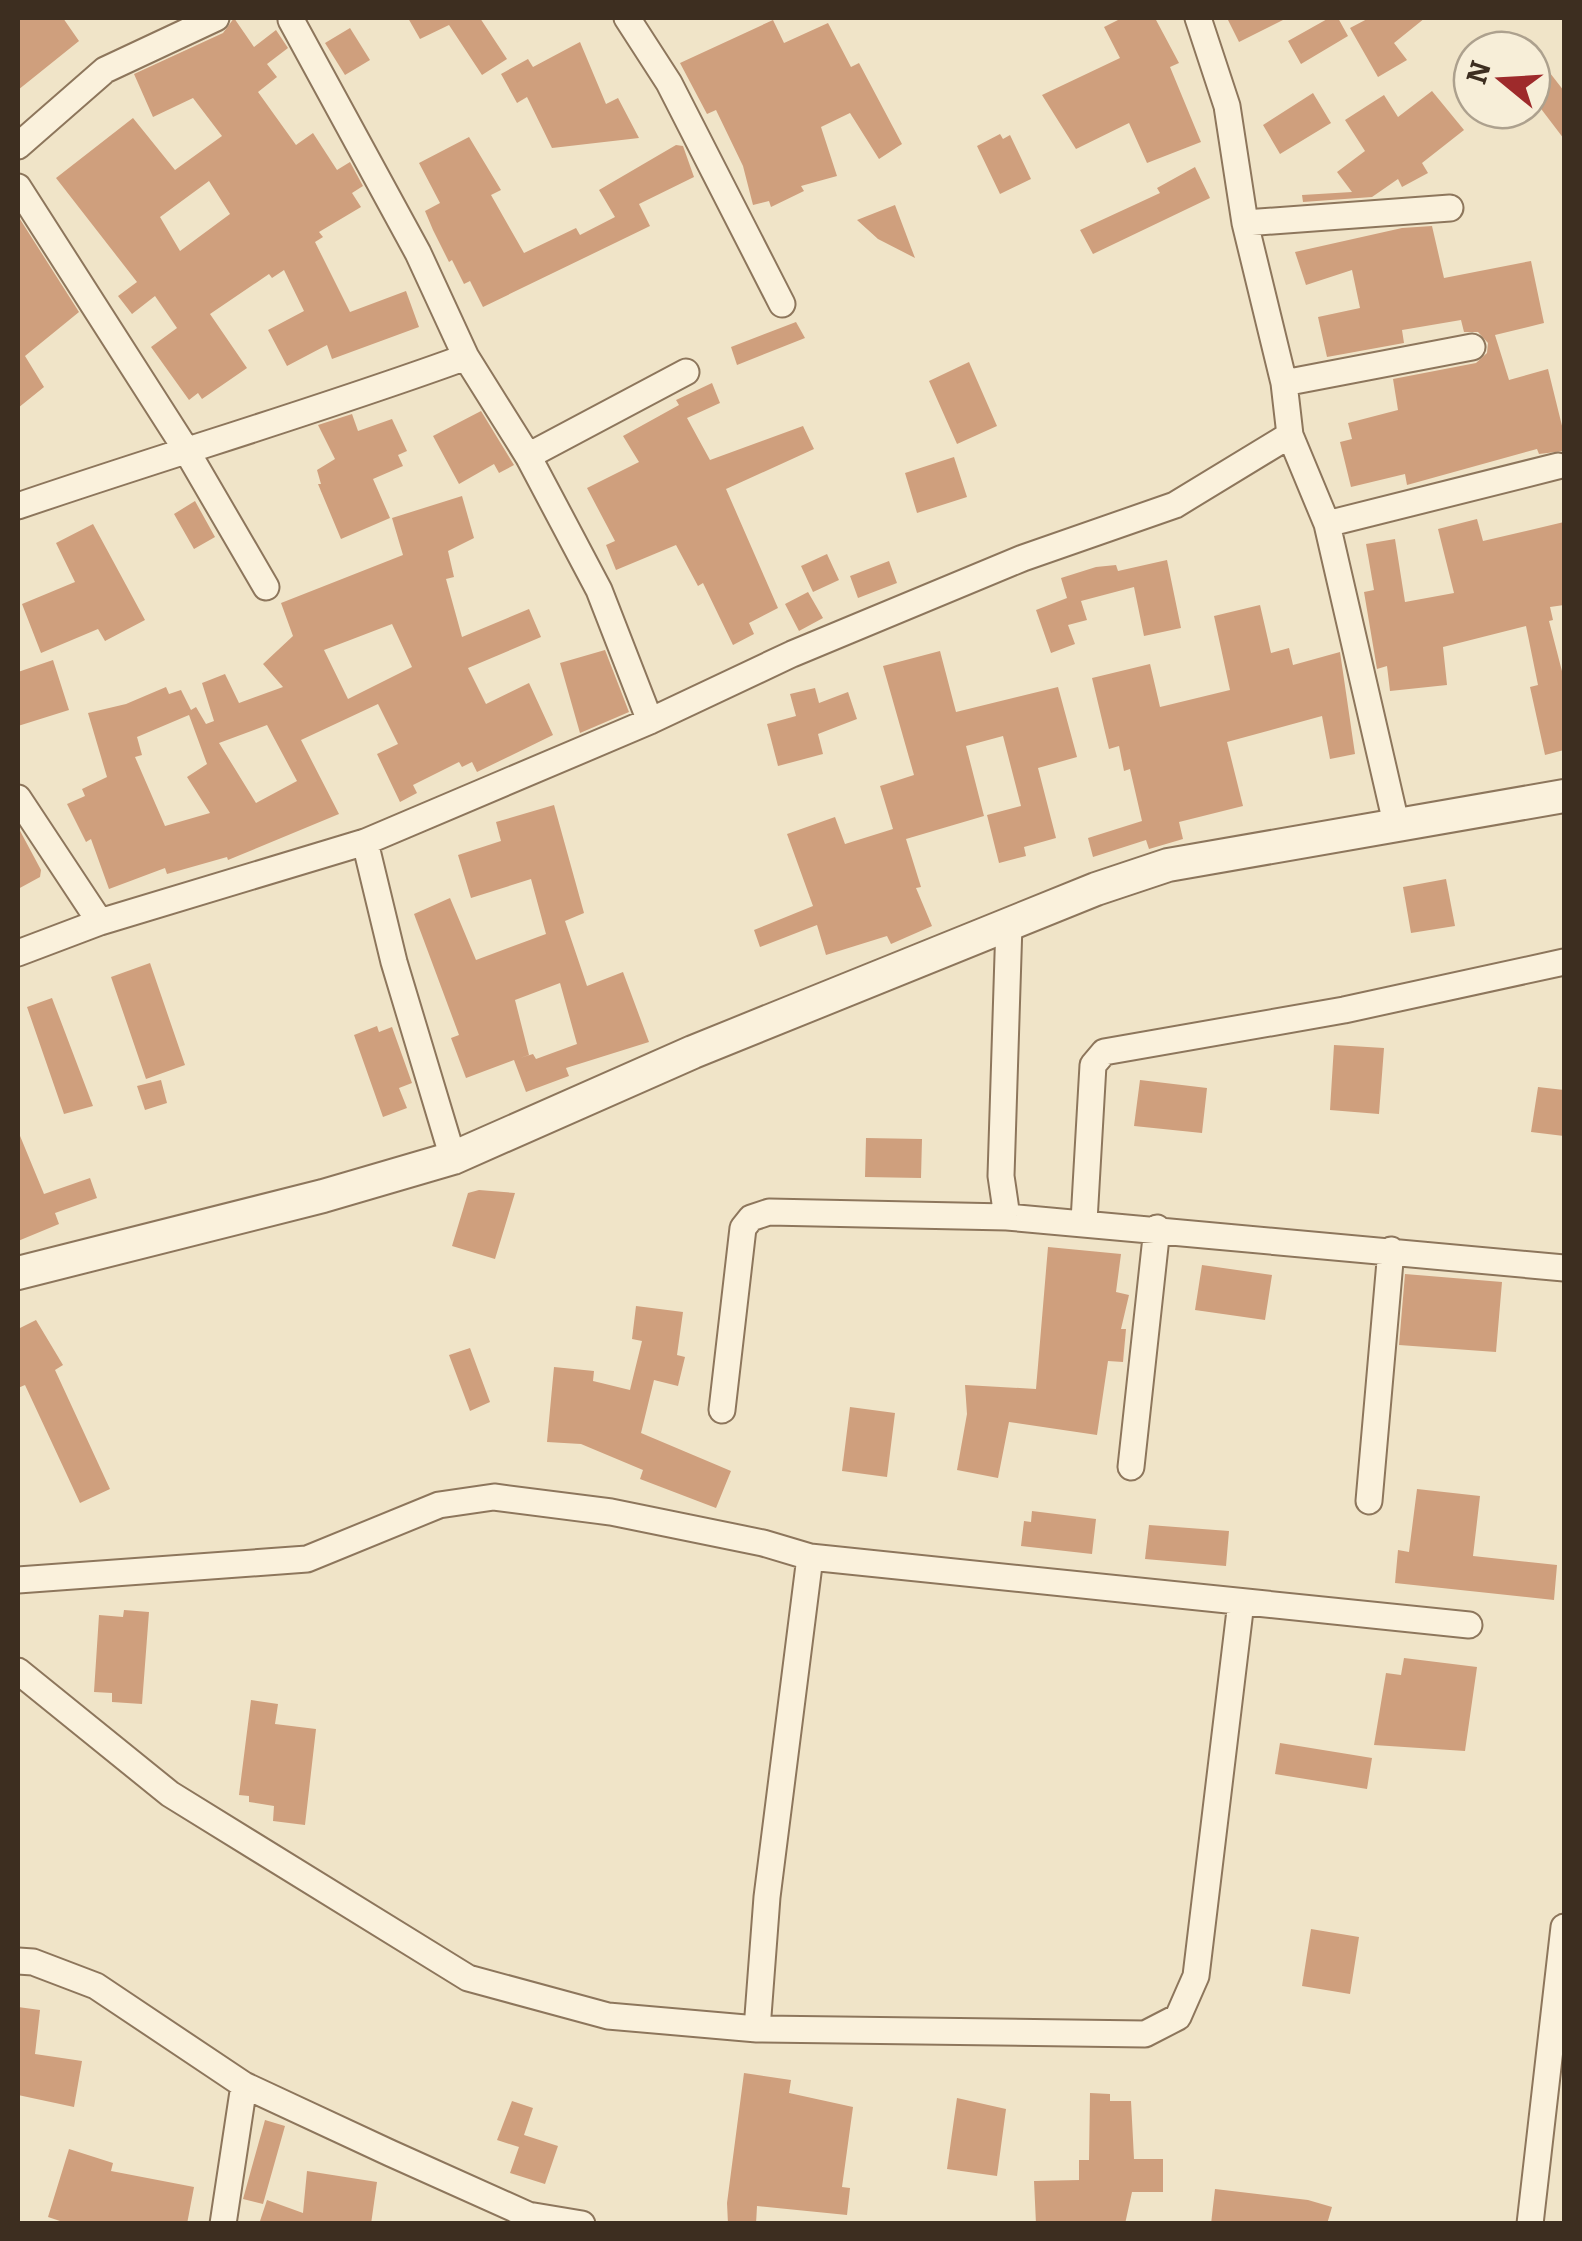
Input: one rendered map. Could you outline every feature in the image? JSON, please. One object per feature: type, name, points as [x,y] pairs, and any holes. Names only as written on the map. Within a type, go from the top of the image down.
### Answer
[{"type":"street","points":[[18,146],[105,70],[216,18]]},
{"type":"street","points":[[290,18],[418,253],[466,357],[528,456],[598,590],[650,721]]},
{"type":"street","points":[[627,18],[669,83],[782,304]]},
{"type":"street","points":[[1198,18],[1227,106],[1244,223],[1284,383],[1290,435],[1327,524],[1396,823]]},
{"type":"street","points":[[18,188],[185,448],[266,586]]},
{"type":"street","points":[[1244,223],[1450,208]]},
{"type":"street","points":[[1284,383],[1472,347]]},
{"type":"street","points":[[18,506],[185,448],[336,404],[466,357]]},
{"type":"street","points":[[528,456],[686,372]]},
{"type":"street","points":[[18,953],[100,922],[365,842],[650,721],[792,654],[1023,558],[1175,505],[1290,435]]},
{"type":"street","points":[[1327,524],[1558,466]]},
{"type":"street","points":[[18,1274],[323,1196],[453,1158],[693,1052],[1009,924],[1168,865],[1564,796]]},
{"type":"street","points":[[18,798],[100,922]]},
{"type":"street","points":[[365,842],[394,962],[453,1158]]},
{"type":"street","points":[[1007,1217],[1000,1176],[1009,924]]},
{"type":"street","points":[[1084,1221],[1093,1065],[1104,1052],[1344,1010],[1564,962]]},
{"type":"street","points":[[722,1410],[742,1228],[750,1218],[769,1212],[1084,1221],[1564,1268]]},
{"type":"street","points":[[1131,1467],[1157,1228]]},
{"type":"street","points":[[1369,1501],[1391,1250]]},
{"type":"street","points":[[18,1580],[306,1560],[440,1505],[494,1497],[611,1512],[763,1542],[810,1557],[1468,1625]]},
{"type":"street","points":[[757,2030],[767,1897],[810,1557]]},
{"type":"street","points":[[18,1670],[170,1794],[468,1978],[608,2016],[757,2030],[1144,2034],[1178,2017],[1196,1976],[1241,1602]]},
{"type":"street","points":[[1530,2224],[1564,1926]]},
{"type":"street","points":[[18,1960],[34,1962],[96,1986],[244,2085],[527,2220],[582,2224]]},
{"type":"street","points":[[222,2224],[244,2085]]},
{"type":"building","points":[[18,18],[63,18],[79,41],[18,90]]},
{"type":"building","points":[[234,18],[254,47],[276,30],[288,48],[267,64],[277,77],[258,92],[296,145],[313,133],[337,170],[350,162],[363,186],[352,193],[361,207],[319,232],[323,237],[315,242],[350,312],[406,291],[419,327],[332,359],[327,345],[287,366],[268,330],[304,311],[284,270],[272,278],[269,274],[210,314],[247,368],[202,399],[198,393],[189,400],[151,347],[177,328],[155,296],[132,314],[118,296],[137,282],[56,178],[133,118],[175,170],[222,136],[193,98],[153,117],[134,74],[223,33]],"holes":[[[209,181],[230,214],[180,251],[160,217]]]},
{"type":"building","points":[[408,18],[480,18],[507,59],[482,75],[449,25],[420,39]]},
{"type":"building","points":[[1122,18],[1155,18],[1179,63],[1170,67],[1201,142],[1147,163],[1129,123],[1076,149],[1042,95],[1120,58],[1104,27]]},
{"type":"building","points":[[1227,18],[1287,18],[1239,42]]},
{"type":"building","points":[[1329,18],[1338,18],[1348,36],[1301,64],[1288,41]]},
{"type":"building","points":[[1369,18],[1425,18],[1394,43],[1407,60],[1378,77],[1350,28]]},
{"type":"building","points":[[773,20],[784,43],[828,23],[851,67],[859,63],[902,144],[879,159],[850,113],[821,127],[837,176],[801,186],[804,191],[771,207],[769,201],[753,205],[743,166],[716,110],[707,114],[680,63]]},
{"type":"building","points":[[350,28],[370,60],[345,75],[325,43]]},
{"type":"building","points":[[580,42],[606,104],[618,98],[639,138],[552,148],[527,97],[517,103],[501,74],[528,59],[533,67]]},
{"type":"building","points":[[1552,76],[1564,91],[1564,139],[1552,123]]},
{"type":"building","points":[[1432,91],[1452,115],[1452,130],[1464,130],[1422,163],[1428,173],[1402,187],[1398,179],[1372,197],[1303,202],[1302,195],[1352,192],[1337,172],[1365,151],[1345,120],[1384,95],[1398,117]]},
{"type":"building","points":[[1313,93],[1331,123],[1280,154],[1263,125]]},
{"type":"building","points":[[1000,134],[1003,139],[1010,135],[1031,179],[1000,194],[977,146]]},
{"type":"building","points":[[469,137],[501,190],[491,195],[524,253],[576,228],[580,235],[615,217],[599,190],[676,145],[683,146],[694,177],[639,204],[650,226],[483,307],[470,281],[464,284],[452,260],[449,262],[433,230],[425,211],[440,203],[419,163]]},
{"type":"building","points":[[1195,167],[1210,198],[1093,254],[1080,230],[1160,193],[1157,188]]},
{"type":"building","points":[[895,205],[915,258],[878,239],[857,220]]},
{"type":"building","points":[[18,216],[79,312],[25,356],[44,387],[18,408]]},
{"type":"building","points":[[1432,226],[1444,278],[1531,261],[1544,323],[1495,335],[1509,380],[1548,369],[1564,434],[1564,451],[1539,454],[1537,449],[1407,485],[1405,474],[1351,487],[1340,442],[1352,439],[1348,423],[1398,410],[1393,379],[1476,363],[1487,353],[1488,343],[1478,332],[1464,332],[1461,320],[1402,330],[1404,343],[1327,357],[1318,317],[1360,308],[1352,270],[1306,285],[1295,252],[1402,228]]},
{"type":"building","points":[[796,322],[805,338],[737,365],[731,347]]},
{"type":"building","points":[[969,362],[997,426],[957,444],[929,381]]},
{"type":"building","points":[[712,383],[720,403],[687,418],[710,460],[803,426],[814,449],[726,489],[778,608],[749,623],[754,634],[733,645],[703,583],[698,586],[676,545],[616,570],[606,545],[615,541],[587,488],[639,462],[623,436],[679,405],[676,400]]},
{"type":"building","points":[[481,411],[514,465],[499,473],[494,464],[459,484],[433,436]]},
{"type":"building","points":[[352,414],[358,431],[392,419],[407,451],[398,455],[403,466],[373,479],[390,518],[341,539],[318,484],[317,470],[335,459],[318,425]]},
{"type":"building","points":[[954,457],[967,497],[917,513],[905,473]]},
{"type":"building","points":[[462,496],[474,538],[448,551],[454,577],[446,579],[462,637],[529,609],[541,637],[468,668],[486,704],[529,683],[553,735],[477,772],[472,762],[462,767],[459,762],[413,785],[417,793],[400,802],[377,754],[398,744],[378,704],[301,740],[339,814],[228,860],[227,857],[167,874],[165,868],[109,889],[91,839],[86,842],[67,804],[85,796],[82,789],[107,777],[88,713],[126,704],[166,687],[169,694],[181,690],[191,710],[196,707],[206,724],[214,721],[202,683],[225,674],[239,703],[283,687],[263,664],[293,636],[281,603],[403,555],[392,518]],"holes":[[[392,624],[412,667],[348,699],[324,650]],[[189,715],[207,764],[187,777],[210,813],[165,826],[135,757],[142,755],[137,737]],[[267,725],[297,781],[256,803],[219,743]]]},
{"type":"building","points":[[195,501],[215,537],[194,549],[174,514]]},
{"type":"building","points":[[1477,519],[1483,541],[1564,522],[1564,605],[1550,607],[1553,620],[1549,621],[1564,679],[1564,750],[1545,755],[1530,687],[1538,685],[1526,626],[1443,647],[1447,685],[1390,691],[1387,666],[1377,669],[1364,592],[1374,590],[1366,544],[1395,539],[1405,602],[1454,593],[1438,529]]},
{"type":"building","points":[[93,524],[145,620],[105,641],[98,629],[41,653],[22,604],[75,582],[56,543]]},
{"type":"building","points":[[827,554],[839,580],[813,592],[801,566]]},
{"type":"building","points":[[1167,560],[1181,628],[1144,636],[1134,587],[1081,601],[1087,620],[1068,625],[1075,644],[1051,653],[1036,610],[1067,598],[1061,578],[1096,567],[1116,565],[1118,571]]},
{"type":"building","points":[[889,561],[897,583],[858,598],[850,576]]},
{"type":"building","points":[[808,592],[823,618],[799,631],[785,604]]},
{"type":"building","points":[[1260,605],[1271,653],[1289,648],[1293,665],[1340,652],[1355,754],[1330,759],[1322,716],[1227,742],[1243,806],[1179,822],[1183,839],[1149,849],[1146,840],[1093,857],[1088,838],[1142,821],[1130,769],[1124,771],[1119,746],[1109,749],[1092,678],[1150,664],[1160,707],[1230,690],[1214,616]]},
{"type":"building","points":[[605,650],[629,712],[580,733],[560,663]]},
{"type":"building","points":[[940,651],[956,712],[1058,687],[1077,757],[1038,768],[1056,838],[1024,847],[1026,856],[999,863],[987,815],[1021,806],[1003,736],[966,746],[984,816],[906,839],[921,887],[916,888],[932,926],[891,944],[887,936],[826,955],[817,925],[760,947],[754,930],[813,906],[787,834],[835,817],[845,844],[893,829],[880,786],[914,775],[883,666]]},
{"type":"building","points":[[53,660],[69,710],[18,726],[18,672]]},
{"type":"building","points":[[815,688],[819,703],[848,692],[857,719],[818,734],[823,754],[778,766],[767,724],[796,716],[790,694]]},
{"type":"building","points":[[554,805],[584,913],[565,921],[587,986],[623,972],[649,1042],[566,1068],[569,1076],[526,1092],[514,1060],[466,1078],[451,1038],[459,1035],[414,914],[450,898],[476,960],[546,934],[531,879],[471,898],[458,855],[501,841],[496,822]],"holes":[[[560,983],[577,1044],[536,1059],[533,1054],[520,1058],[529,1055],[515,1000]]]},
{"type":"building","points":[[18,827],[41,870],[40,877],[18,889]]},
{"type":"building","points":[[1446,879],[1455,926],[1411,933],[1403,887]]},
{"type":"building","points":[[150,963],[185,1065],[146,1079],[111,977]]},
{"type":"building","points":[[52,998],[93,1106],[64,1114],[27,1007]]},
{"type":"building","points":[[377,1026],[379,1032],[392,1027],[412,1083],[399,1088],[407,1108],[383,1117],[354,1035]]},
{"type":"building","points":[[1334,1045],[1384,1048],[1379,1114],[1330,1110]]},
{"type":"building","points":[[161,1080],[167,1103],[145,1110],[137,1086]]},
{"type":"building","points":[[1140,1080],[1207,1088],[1202,1133],[1134,1126]]},
{"type":"building","points":[[1538,1087],[1564,1090],[1564,1136],[1531,1132]]},
{"type":"building","points":[[18,1131],[44,1194],[90,1178],[97,1198],[55,1213],[59,1224],[18,1241]]},
{"type":"building","points":[[866,1138],[922,1139],[921,1178],[865,1177]]},
{"type":"building","points":[[468,1193],[515,1193],[495,1259],[452,1246]]},
{"type":"building","points":[[1048,1247],[1121,1254],[1116,1292],[1129,1295],[1121,1329],[1126,1329],[1123,1362],[1108,1361],[1097,1435],[1009,1422],[998,1478],[957,1470],[967,1414],[965,1385],[1036,1389]]},
{"type":"building","points":[[1202,1265],[1272,1275],[1265,1320],[1195,1310]]},
{"type":"building","points":[[1405,1274],[1502,1282],[1496,1352],[1399,1345]]},
{"type":"building","points":[[636,1306],[683,1312],[677,1355],[685,1357],[678,1386],[654,1380],[641,1433],[731,1471],[716,1508],[640,1479],[643,1470],[581,1444],[547,1442],[554,1367],[594,1371],[593,1381],[630,1390],[642,1341],[632,1339]]},
{"type":"building","points":[[36,1320],[63,1365],[55,1370],[110,1489],[80,1503],[25,1385],[18,1388],[18,1329]]},
{"type":"building","points":[[470,1348],[490,1402],[470,1411],[449,1355]]},
{"type":"building","points":[[850,1407],[895,1413],[887,1477],[842,1471]]},
{"type":"building","points":[[1417,1489],[1480,1496],[1473,1556],[1557,1565],[1554,1600],[1395,1583],[1398,1550],[1409,1552]]},
{"type":"building","points":[[1032,1511],[1096,1519],[1092,1554],[1021,1546],[1024,1521],[1031,1522]]},
{"type":"building","points":[[1149,1525],[1229,1531],[1226,1566],[1145,1559]]},
{"type":"building","points":[[124,1610],[149,1612],[142,1704],[112,1702],[112,1693],[94,1692],[99,1615],[123,1617]]},
{"type":"building","points":[[1404,1658],[1477,1667],[1465,1751],[1374,1745],[1386,1673],[1401,1675]]},
{"type":"building","points":[[251,1700],[278,1704],[275,1724],[316,1729],[305,1825],[273,1821],[274,1806],[249,1802],[249,1796],[239,1795]]},
{"type":"building","points":[[1280,1743],[1372,1758],[1367,1789],[1275,1774]]},
{"type":"building","points":[[1311,1929],[1359,1937],[1350,1994],[1302,1986]]},
{"type":"building","points":[[18,2007],[40,2010],[35,2054],[82,2061],[74,2107],[18,2095]]},
{"type":"building","points":[[744,2073],[791,2080],[789,2093],[853,2107],[842,2187],[850,2188],[847,2215],[757,2206],[756,2224],[728,2224],[727,2203]]},
{"type":"building","points":[[1090,2093],[1110,2094],[1110,2101],[1131,2101],[1134,2159],[1163,2159],[1163,2192],[1132,2192],[1125,2224],[1036,2224],[1034,2181],[1079,2180],[1079,2160],[1089,2160]]},
{"type":"building","points":[[957,2098],[1006,2109],[997,2176],[947,2169]]},
{"type":"building","points":[[512,2101],[533,2108],[524,2135],[558,2146],[545,2184],[510,2173],[519,2147],[497,2140]]},
{"type":"building","points":[[265,2120],[285,2126],[263,2204],[243,2199]]},
{"type":"building","points":[[69,2149],[113,2163],[111,2171],[194,2187],[187,2224],[69,2224],[48,2217]]},
{"type":"building","points":[[307,2171],[377,2182],[371,2224],[259,2224],[267,2200],[303,2213]]},
{"type":"building","points":[[1215,2189],[1308,2200],[1332,2207],[1327,2224],[1211,2224]]}]
